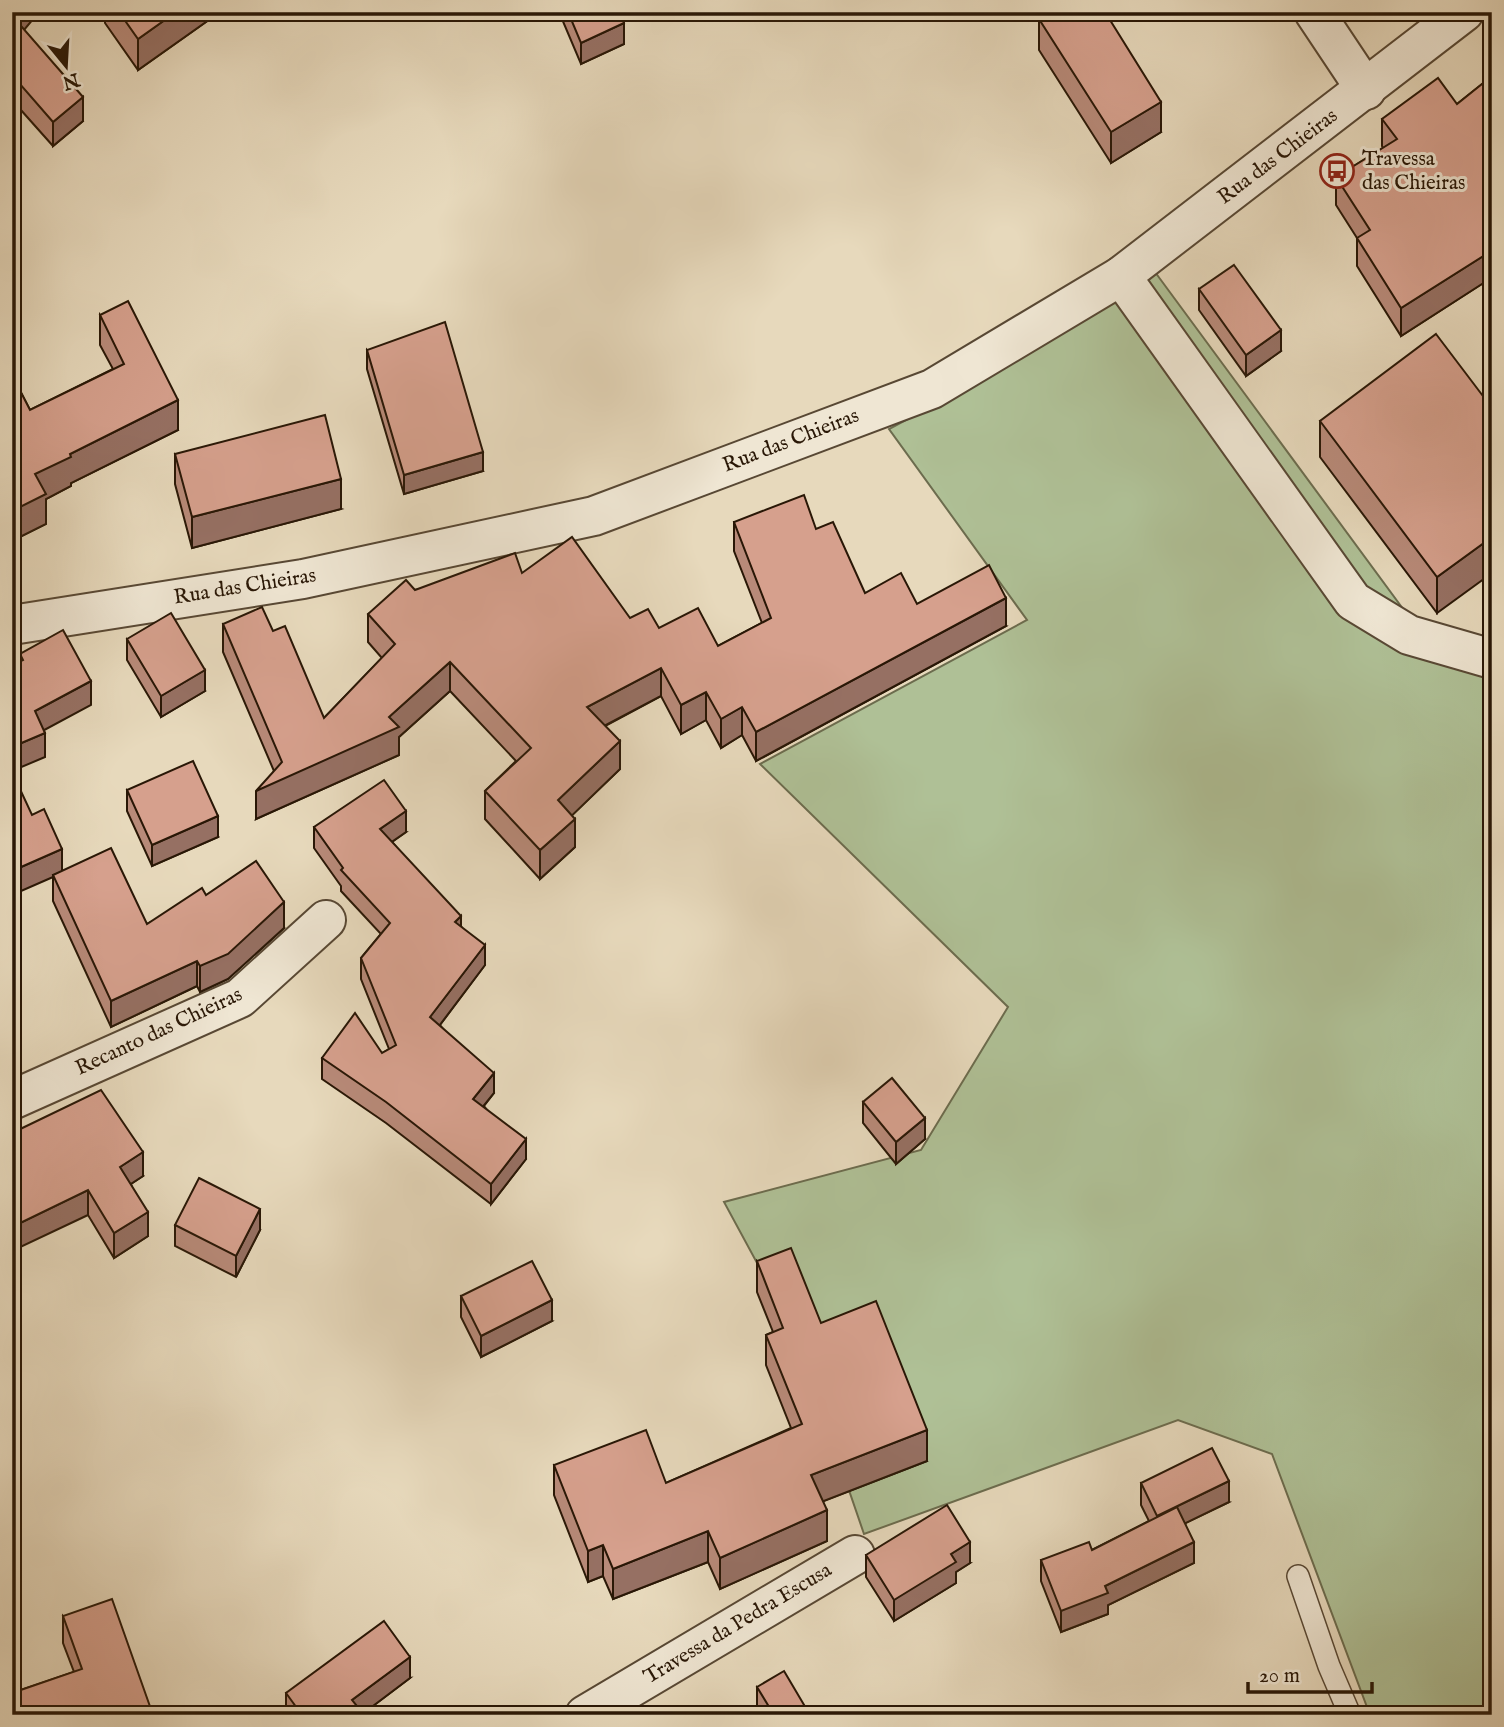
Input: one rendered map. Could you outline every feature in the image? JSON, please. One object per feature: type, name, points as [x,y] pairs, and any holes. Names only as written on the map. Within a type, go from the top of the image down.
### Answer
[{"type":"street","points":[[1314,12],[1366,90]]},
{"type":"street","name":"Rua das Chieiras","points":[[12,625],[303,579],[594,516],[932,388],[1121,276],[1464,12]]},
{"type":"street","points":[[1121,276],[1353,601],[1409,635],[1492,659]]},
{"type":"street","name":"Recanto das Chieiras","points":[[12,1100],[240,998],[326,920]]},
{"type":"street","name":"Travessa da Pedra Escusa","points":[[585,1715],[855,1555]]},
{"type":"lane","points":[[1298,1576],[1329,1666],[1350,1715]]},
{"type":"green space","points":[[1155,272],[1423,636],[1492,681],[1492,1715],[1370,1715],[1272,1454],[1178,1420],[864,1534],[795,1333],[724,1202],[921,1150],[1008,1007],[760,764],[1027,620],[889,429],[1020,359]]},
{"type":"building","points":[[12,12],[19,12],[14,18],[83,97],[53,122],[12,75]]},
{"type":"building","points":[[119,12],[176,12],[138,39]]},
{"type":"building","points":[[568,12],[620,12],[624,23],[581,43]]},
{"type":"building","points":[[1051,12],[1105,12],[1161,102],[1111,132],[1039,19]]},
{"type":"building","points":[[1492,76],[1492,268],[1485,255],[1401,308],[1357,238],[1370,230],[1336,177],[1397,139],[1382,119],[1438,78],[1457,104]]},
{"type":"building","points":[[1234,265],[1281,330],[1246,355],[1199,289]]},
{"type":"building","points":[[128,301],[178,400],[35,474],[46,494],[12,511],[12,375],[30,410],[124,364],[100,315]]},
{"type":"building","points":[[445,322],[483,452],[404,475],[367,350]]},
{"type":"building","points":[[1436,334],[1492,408],[1492,537],[1437,577],[1320,421]]},
{"type":"building","points":[[325,415],[341,479],[192,517],[175,454]]},
{"type":"building","points":[[804,495],[816,529],[833,522],[865,593],[901,573],[917,604],[989,565],[1006,598],[756,732],[742,707],[721,719],[706,692],[681,705],[661,668],[587,707],[620,741],[558,800],[575,819],[540,850],[485,791],[531,748],[450,662],[389,717],[399,727],[256,791],[282,762],[223,624],[262,607],[273,631],[285,626],[324,718],[395,644],[368,614],[406,580],[415,590],[515,553],[522,573],[572,537],[630,618],[648,609],[659,628],[698,608],[718,646],[771,618],[734,522]]},
{"type":"building","points":[[171,613],[205,670],[161,696],[127,639]]},
{"type":"building","points":[[63,630],[91,681],[35,711],[45,733],[12,747],[12,665],[23,660],[20,654]]},
{"type":"building","points":[[193,761],[218,816],[152,845],[127,790]]},
{"type":"building","points":[[12,772],[32,815],[44,809],[62,849],[12,871]]},
{"type":"building","points":[[384,780],[406,811],[380,829],[461,916],[455,922],[485,945],[430,1017],[494,1073],[473,1099],[526,1139],[491,1184],[386,1102],[322,1058],[355,1013],[382,1053],[396,1045],[361,958],[390,923],[341,870],[343,868],[314,827]]},
{"type":"building","points":[[111,848],[147,924],[202,888],[206,895],[256,861],[284,902],[228,954],[200,966],[197,961],[111,1001],[53,875]]},
{"type":"building","points":[[892,1078],[925,1118],[896,1142],[863,1102]]},
{"type":"building","points":[[101,1090],[143,1152],[120,1167],[148,1212],[114,1233],[88,1190],[12,1227],[12,1133]]},
{"type":"building","points":[[199,1178],[260,1209],[236,1256],[175,1225]]},
{"type":"building","points":[[791,1248],[821,1323],[876,1301],[927,1430],[811,1475],[827,1510],[720,1558],[708,1531],[613,1569],[603,1545],[588,1551],[554,1465],[646,1430],[666,1483],[802,1424],[766,1335],[783,1328],[757,1261]]},
{"type":"building","points":[[532,1261],[552,1300],[481,1336],[461,1296]]},
{"type":"building","points":[[1212,1448],[1229,1481],[1157,1516],[1141,1483]]},
{"type":"building","points":[[947,1505],[970,1542],[951,1554],[956,1562],[894,1600],[866,1555]]},
{"type":"building","points":[[1177,1507],[1194,1542],[1105,1586],[1108,1593],[1061,1611],[1041,1560],[1089,1542],[1092,1550]]},
{"type":"building","points":[[112,1599],[153,1715],[19,1715],[12,1693],[82,1669],[63,1616]]},
{"type":"building","points":[[384,1621],[410,1657],[352,1700],[357,1706],[345,1715],[302,1715],[286,1693]]},
{"type":"building","points":[[784,1671],[810,1715],[774,1715],[757,1687]]},
{"type":"place","name":"Travessa das Chieiras","points":[[1337,171]]}]
